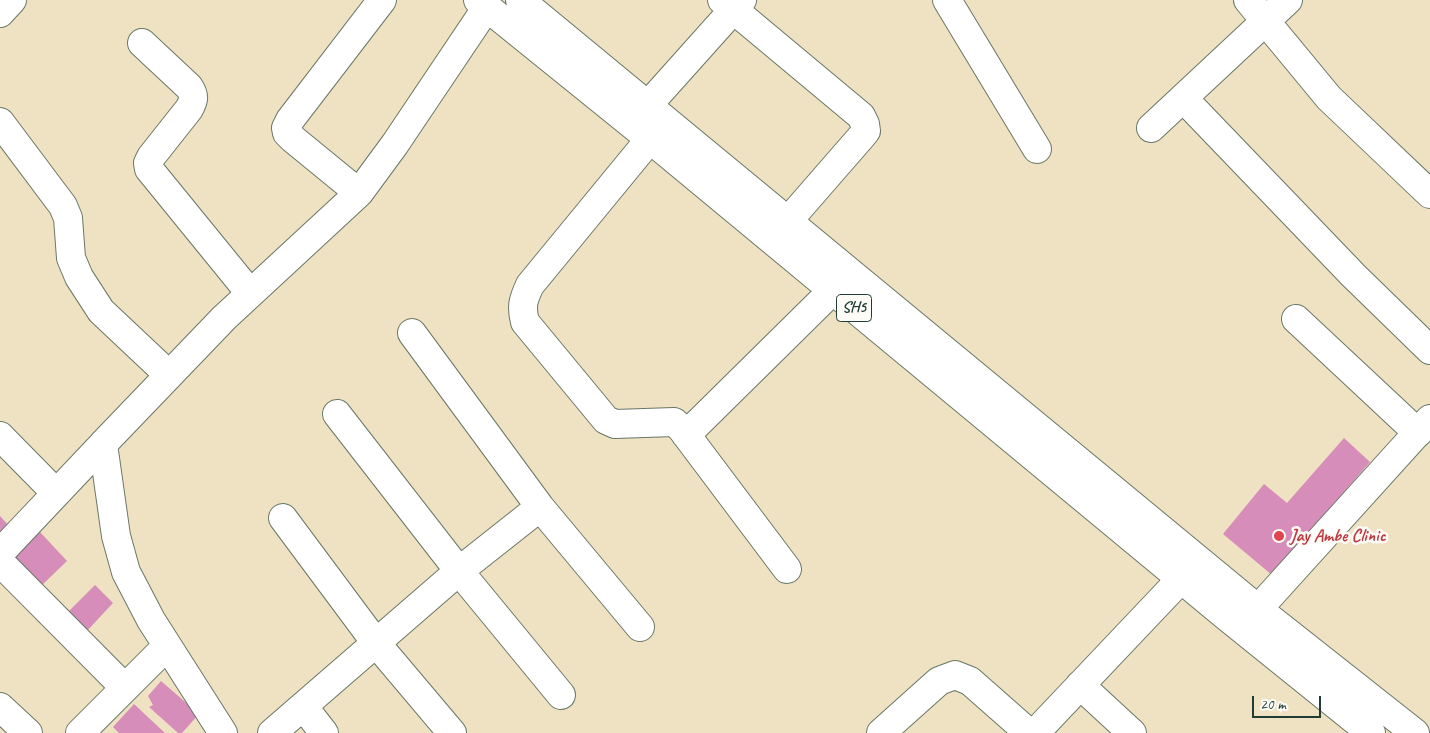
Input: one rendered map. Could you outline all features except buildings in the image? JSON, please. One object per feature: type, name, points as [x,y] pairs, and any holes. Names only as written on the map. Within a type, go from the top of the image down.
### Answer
[{"type":"street","points":[[0,12],[12,0]]},
{"type":"street","points":[[359,193],[293,139],[286,128],[290,120],[382,0]]},
{"type":"street","name":"SH5","points":[[520,0],[1258,609],[1415,733]]},
{"type":"street","points":[[947,0],[1037,149]]},
{"type":"street","points":[[1248,0],[1329,98],[1430,194]]},
{"type":"street","points":[[1151,128],[1288,0]]},
{"type":"street","points":[[648,105],[732,3],[861,116],[865,124],[866,131],[788,221]]},
{"type":"street","points":[[0,553],[224,318],[359,193],[395,144],[483,4]]},
{"type":"street","name":"SH5","points":[[483,4],[650,139],[1371,733]]},
{"type":"street","points":[[142,44],[189,87],[194,94],[194,101],[189,109],[151,156],[148,163],[149,169],[250,293]]},
{"type":"street","points":[[1183,98],[1353,275],[1430,350]]},
{"type":"street","points":[[0,122],[64,206],[68,218],[71,258],[80,277],[101,311],[169,375]]},
{"type":"street","points":[[650,139],[530,285],[524,298],[522,310],[525,322],[606,420],[615,424],[674,422],[686,435],[788,569]]},
{"type":"street","points":[[686,435],[833,290]]},
{"type":"street","points":[[1258,609],[1424,426],[1296,318]]},
{"type":"street","points":[[412,333],[540,507],[640,627]]},
{"type":"street","points":[[337,414],[459,571],[561,695]]},
{"type":"street","points":[[0,436],[56,493]]},
{"type":"street","points":[[103,444],[116,536],[126,572],[151,620],[223,733]]},
{"type":"street","points":[[272,733],[459,571],[540,507]]},
{"type":"street","points":[[283,518],[376,643],[450,732]]},
{"type":"street","points":[[0,562],[125,688]]},
{"type":"street","points":[[1035,733],[1182,579]]},
{"type":"street","points":[[80,733],[167,646]]},
{"type":"street","points":[[881,733],[939,681],[955,676],[970,682],[1029,733]]},
{"type":"street","points":[[1080,685],[1132,733]]},
{"type":"street","points":[[303,706],[324,733]]},
{"type":"street","points":[[0,707],[28,733]]},
{"type":"place","name":"Jay Ambe Clinic","points":[[1279,536]]}]
